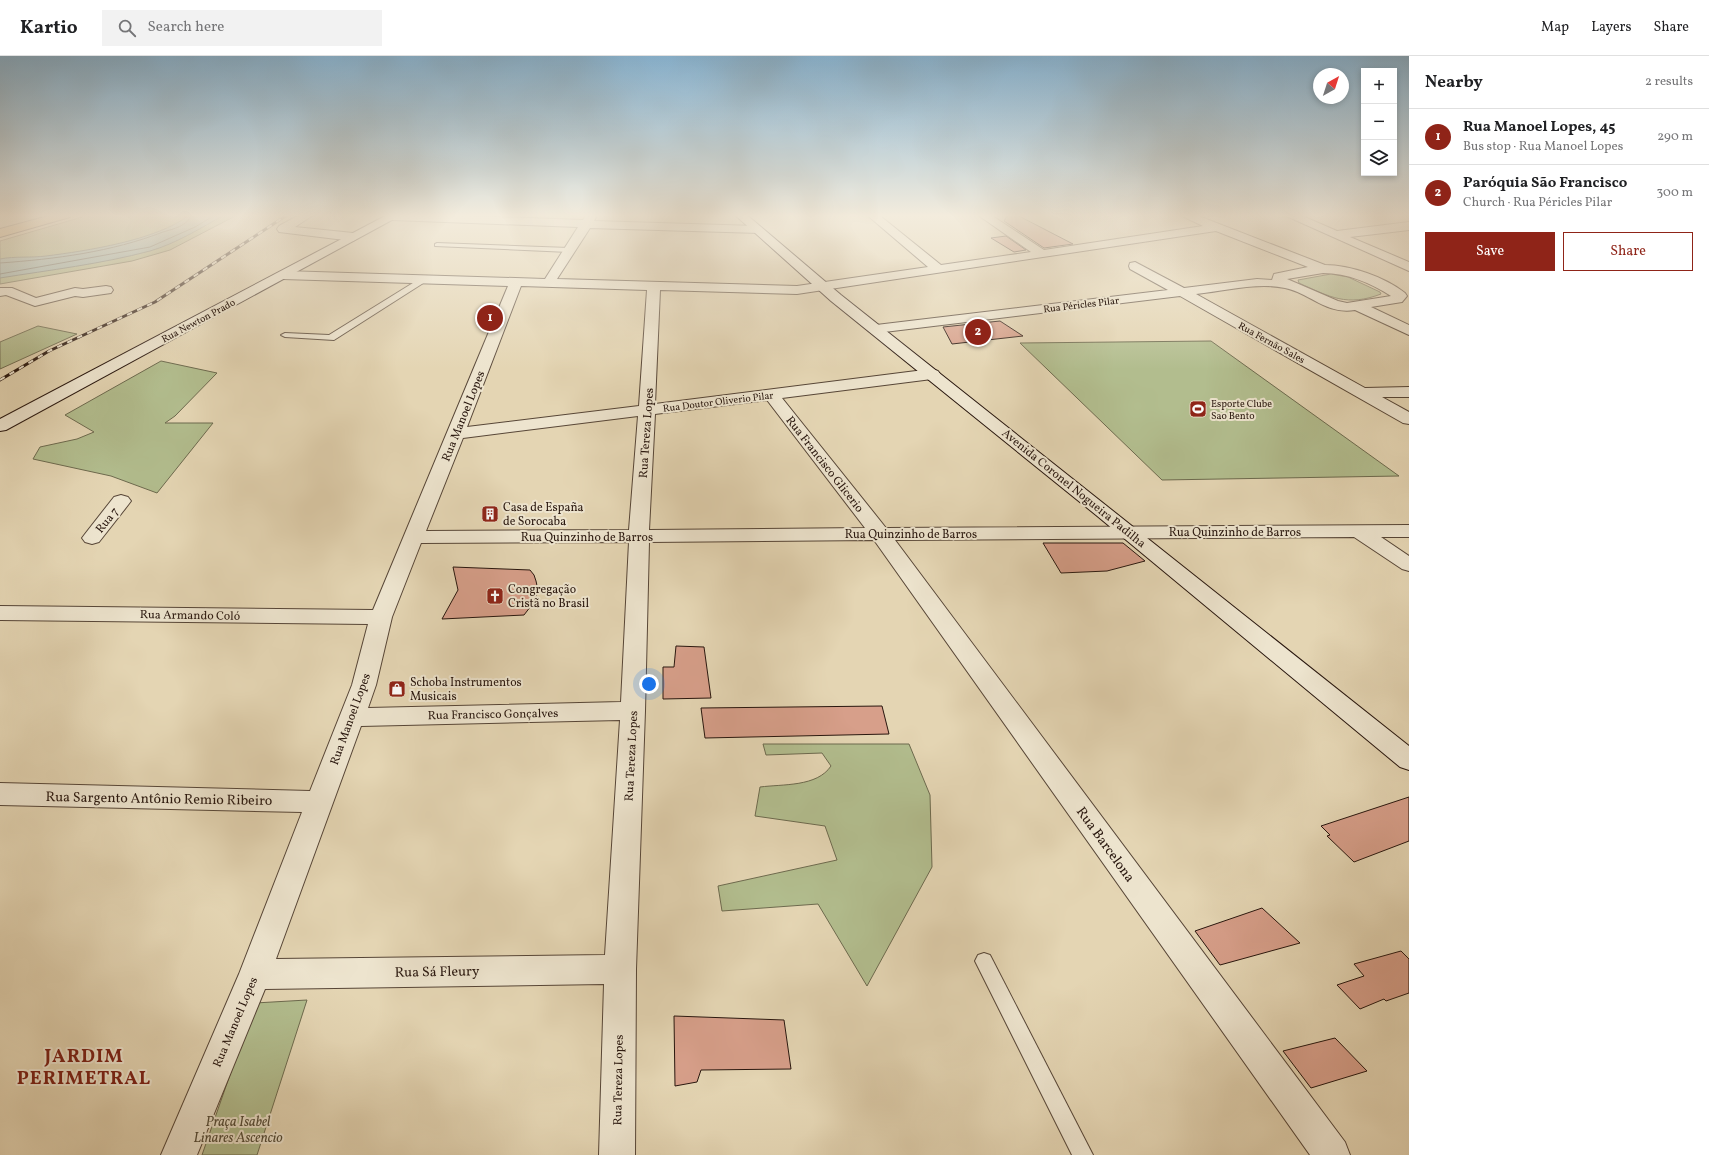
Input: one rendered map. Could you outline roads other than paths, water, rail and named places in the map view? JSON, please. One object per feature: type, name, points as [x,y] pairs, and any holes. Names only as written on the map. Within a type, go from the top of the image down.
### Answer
[{"type":"street","name":"Rua Newton Prado","points":[[0,426],[299,266]]},
{"type":"street","points":[[549,282],[559,266]]},
{"type":"street","name":"Avenida Coronel Nogueira Padilha","points":[[799,266],[1409,760]]},
{"type":"street","points":[[934,266],[939,270]]},
{"type":"street","points":[[283,275],[797,290],[963,266]]},
{"type":"street","name":"Rua Fernão Sales","points":[[1135,266],[1179,292],[1409,419]]},
{"type":"street","points":[[1316,266],[1323,269]]},
{"type":"street","points":[[1389,266],[1404,275]]},
{"type":"street","points":[[1323,269],[1347,270],[1375,282],[1400,296],[1397,299],[1347,307],[1335,305],[1286,284],[1279,280],[1279,277],[1323,269]]},
{"type":"street","points":[[1375,282],[1404,275]]},
{"type":"street","name":"Rua Manoel Lopes","points":[[179,1155],[255,974],[319,802],[353,717],[364,685],[381,617],[456,434],[516,281]]},
{"type":"street","name":"Rua Péricles Pilar","points":[[876,329],[1257,283],[1286,284]]},
{"type":"street","name":"Rua Tereza Lopes","points":[[617,1155],[620,969],[633,711],[639,536],[648,410],[654,286]]},
{"type":"street","points":[[2,292],[34,302],[49,300],[75,292],[83,293],[106,290]]},
{"type":"street","points":[[1358,306],[1409,331]]},
{"type":"street","name":"Rua Doutor Oliverio Pilar","points":[[456,434],[932,374]]},
{"type":"street","points":[[1362,393],[1409,392]]},
{"type":"street","name":"Rua Francisco Glicerio","points":[[771,394],[880,534]]},
{"type":"street","name":"Rua 7","points":[[92,538],[122,501]]},
{"type":"street","name":"Rua Quinzinho de Barros","points":[[413,537],[1409,531]]},
{"type":"street","points":[[1359,532],[1409,565]]},
{"type":"street","name":"Rua Barcelona","points":[[880,534],[1332,1155]]},
{"type":"street","name":"Rua Armando Coló","points":[[0,613],[381,617]]},
{"type":"street","name":"Rua Francisco Gonçalves","points":[[353,717],[633,711]]},
{"type":"street","name":"Rua Sargento Antônio Remio Ribeiro","points":[[0,794],[319,802]]},
{"type":"street","name":"Rua Sá Fleury","points":[[255,974],[620,969]]},
{"type":"lane","points":[[285,335],[331,338],[424,280]]},
{"type":"lane","points":[[984,961],[1083,1155]]},
{"type":"water","points":[[0,266],[73,266],[0,278]]},
{"type":"railway","points":[[0,380],[49,351],[155,302],[209,266]]},
{"type":"place","name":"Rua Manoel Lopes, 45","points":[[490,318]]},
{"type":"place","name":"Paróquia São Francisco","points":[[978,332]]},
{"type":"place","name":"Esporte Clube Sao Bento","points":[[1198,409]]},
{"type":"place","name":"Casa de España de Sorocaba","points":[[490,514]]},
{"type":"place","name":"Congregação Cristã no Brasil","points":[[495,596]]},
{"type":"place","name":"Schoba Instrumentos Musicais","points":[[397,689]]},
{"type":"district","name":"JARDIM PERIMETRAL","points":[[84,1066]]},
{"type":"park label","name":"Praça Isabel Linares Ascencio","points":[[238,1130]]}]
